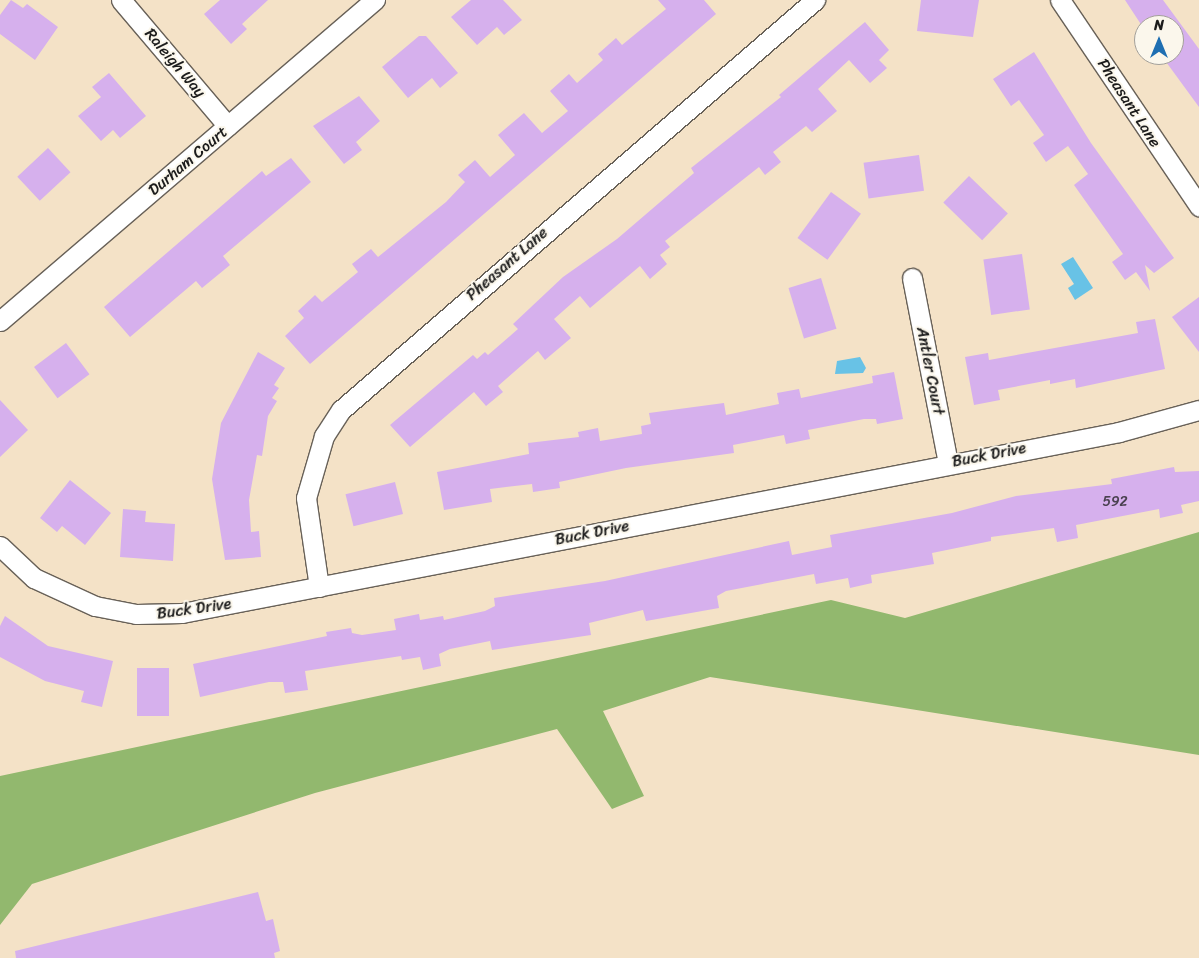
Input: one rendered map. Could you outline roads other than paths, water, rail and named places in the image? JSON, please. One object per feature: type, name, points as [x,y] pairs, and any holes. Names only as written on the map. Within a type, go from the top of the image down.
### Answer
[{"type":"street","name":"Raleigh Way","points":[[121,0],[228,126]]},
{"type":"street","name":"Durham Court","points":[[0,320],[375,0]]},
{"type":"street","name":"Pheasant Lane","points":[[319,587],[306,498],[324,436],[341,410],[816,0]]},
{"type":"street","name":"Pheasant Lane","points":[[1060,0],[1199,206]]},
{"type":"street","name":"Antler Court","points":[[912,278],[948,463]]},
{"type":"street","name":"Buck Drive","points":[[0,546],[49,587],[95,606],[136,614],[182,613],[948,463],[1119,432],[1199,410]]},
{"type":"water","points":[[1073,257],[1093,288],[1075,300],[1068,288],[1074,284],[1061,264]]},
{"type":"water","points":[[860,357],[866,368],[863,373],[835,374],[837,361]]}]
